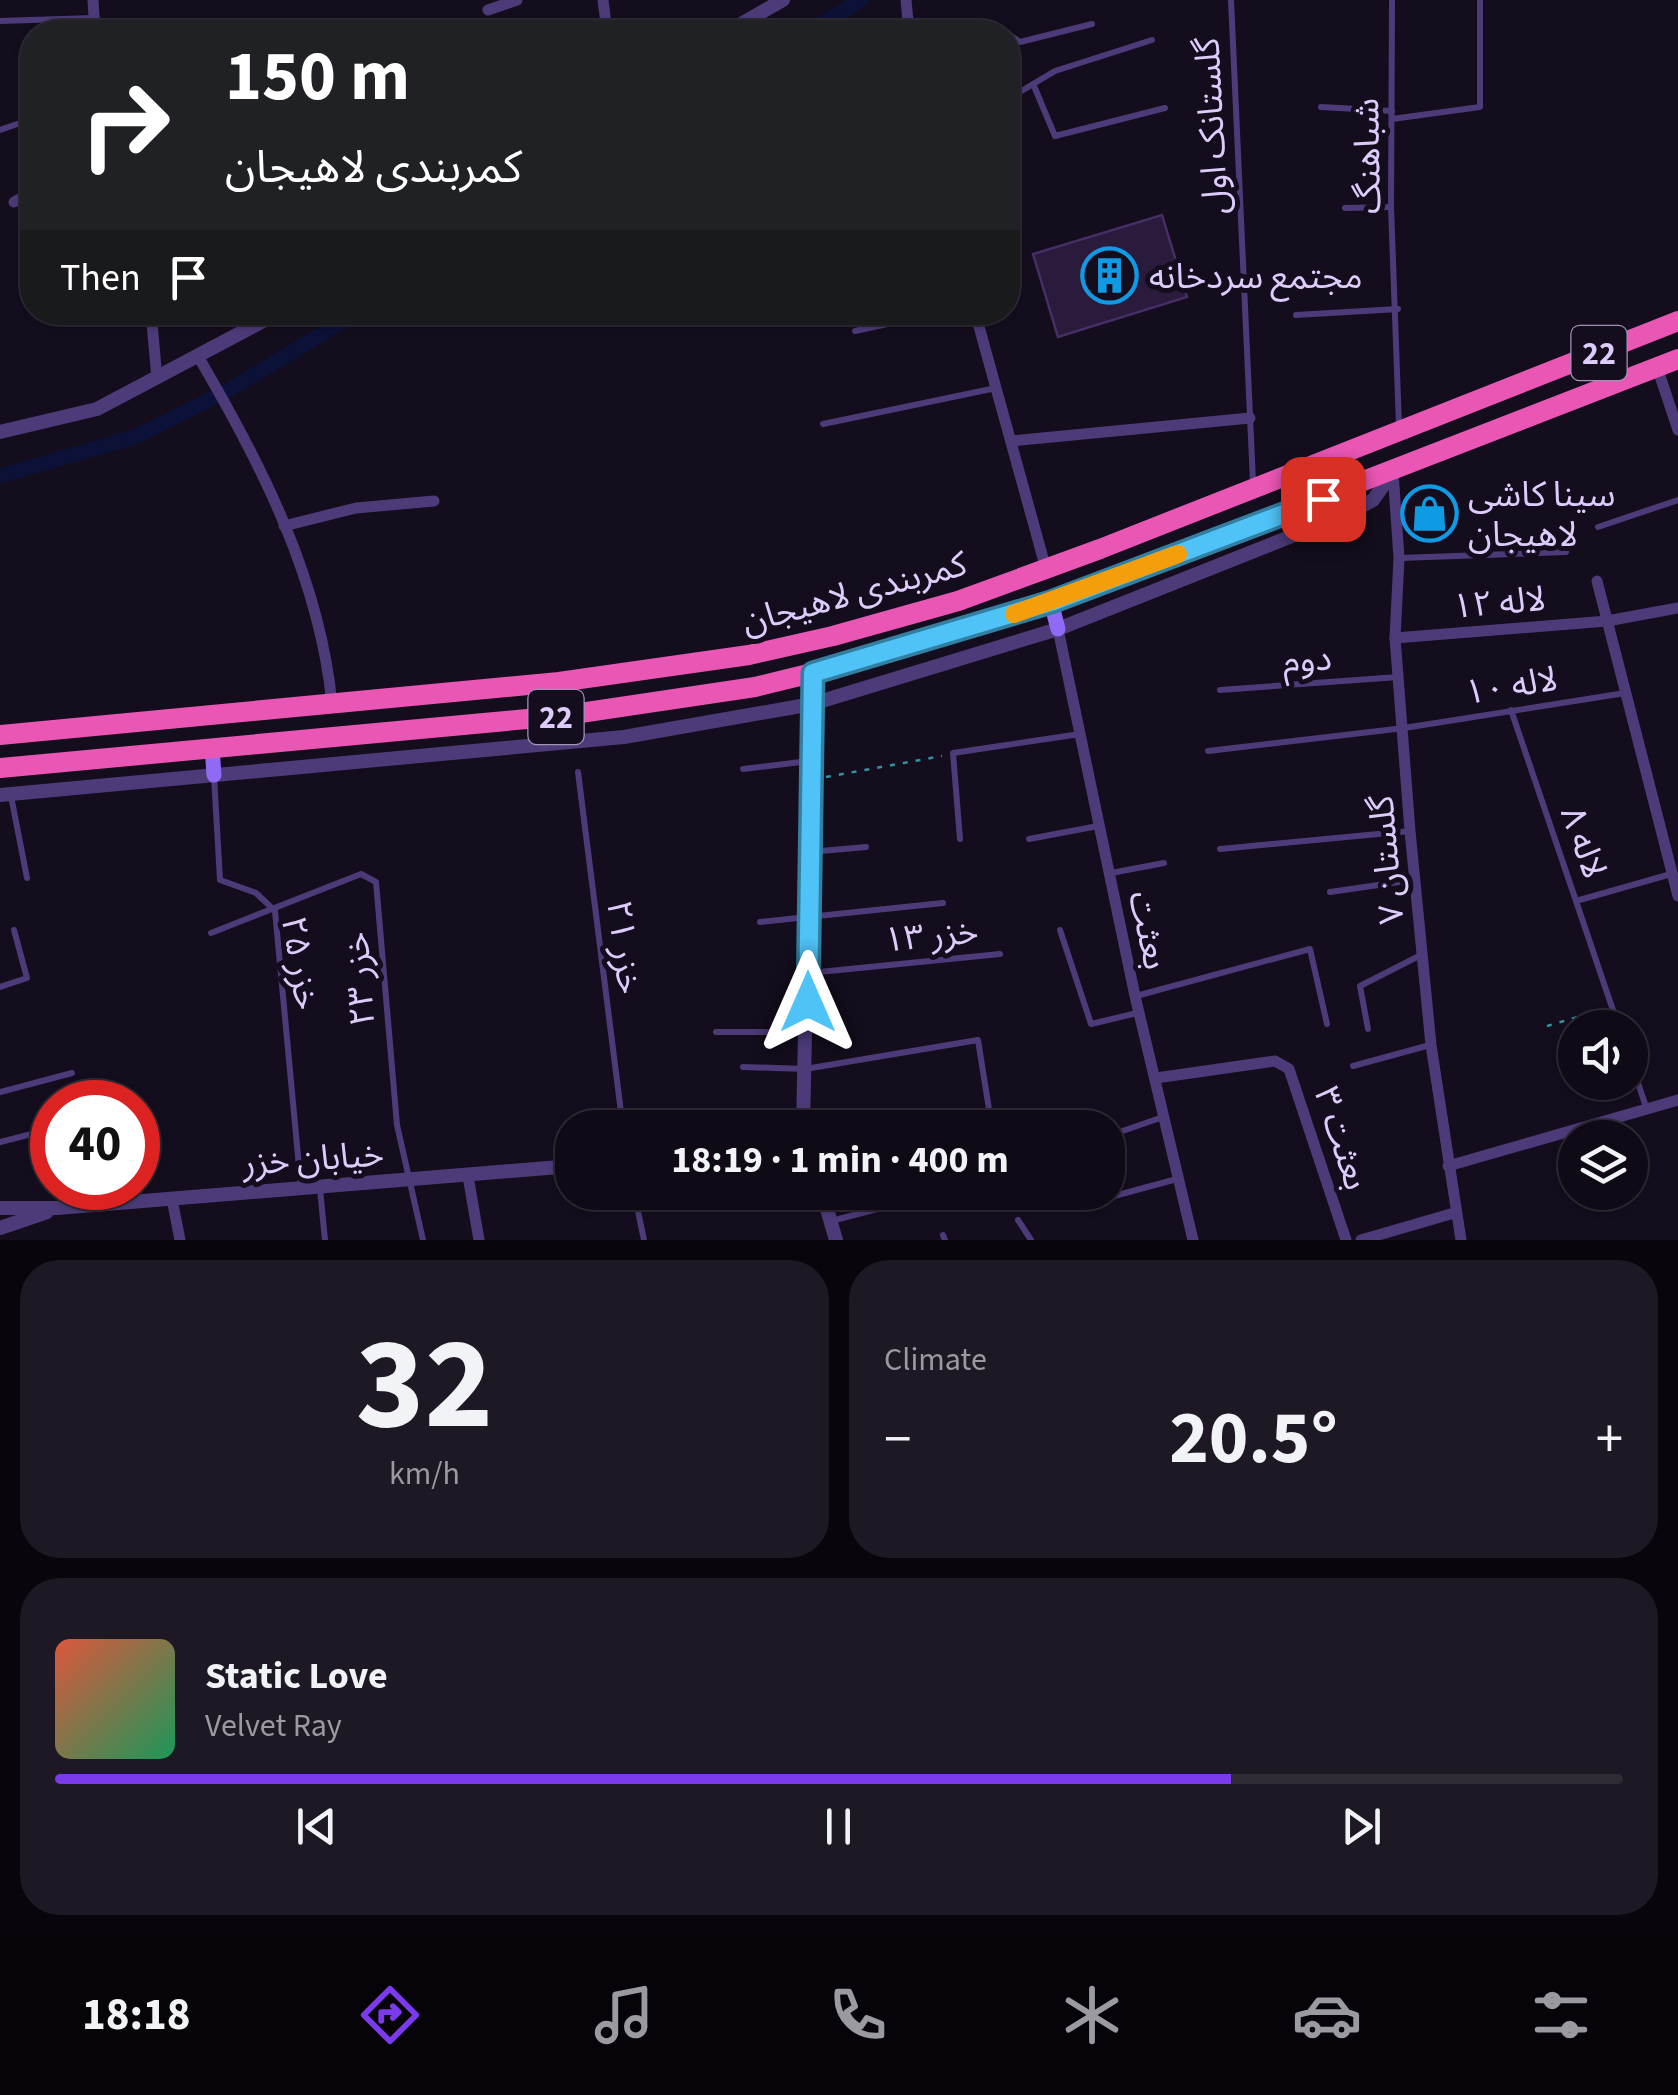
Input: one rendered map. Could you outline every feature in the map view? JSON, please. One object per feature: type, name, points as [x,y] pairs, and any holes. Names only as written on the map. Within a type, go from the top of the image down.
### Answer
[{"type":"highway","name":"کمربندی لاهیجان","points":[[0,735],[559,682],[749,655],[958,601],[1678,321]]},
{"type":"highway","name":"کمربندی لاهیجان","points":[[0,768],[661,705],[813,673],[1051,602],[1678,359]]},
{"type":"highway","points":[[1520,384],[1532,416]]},
{"type":"main road","points":[[1051,602],[1058,629]]},
{"type":"main road","points":[[812,704],[813,673]]},
{"type":"main road","points":[[212,748],[214,775]]},
{"type":"street","points":[[93,0],[93,18]]},
{"type":"street","points":[[488,10],[517,0]]},
{"type":"street","points":[[748,20],[783,0]]},
{"type":"street","points":[[14,202],[20,199]]},
{"type":"street","points":[[152,325],[157,379]]},
{"type":"street","points":[[0,432],[97,409],[257,325]]},
{"type":"street","points":[[978,325],[1046,569]]},
{"type":"street","points":[[199,358],[260,465],[284,526],[324,633],[332,704]]},
{"type":"street","points":[[1658,367],[1678,428]]},
{"type":"street","points":[[1011,441],[1250,418]]},
{"type":"street","points":[[5,794],[624,737],[812,704],[1058,629],[1345,515],[1373,500],[1393,472]]},
{"type":"street","name":"گلستان ۷","points":[[1393,472],[1399,558],[1398,677],[1414,880],[1431,1045],[1461,1240]]},
{"type":"street","points":[[284,526],[356,508],[434,501]]},
{"type":"street","points":[[1597,580],[1678,896]]},
{"type":"street","name":"لاله ۱۲","points":[[1396,638],[1607,621],[1678,608]]},
{"type":"street","name":"بعثت","points":[[1058,629],[1138,1012],[1192,1240]]},
{"type":"street","points":[[803,1110],[812,704]]},
{"type":"street","name":"بعثت ۳","points":[[1156,1078],[1275,1061],[1289,1069],[1346,1240]]},
{"type":"street","points":[[1625,1120],[1678,1100]]},
{"type":"street","points":[[1448,1166],[1558,1141]]},
{"type":"street","name":"خیابان خزر","points":[[160,1201],[555,1168]]},
{"type":"street","points":[[468,1176],[478,1240]]},
{"type":"street","points":[[172,1200],[180,1240]]},
{"type":"street","points":[[0,1208],[30,1208]]},
{"type":"street","points":[[0,1228],[52,1210]]},
{"type":"street","points":[[825,1210],[830,1235]]},
{"type":"street","points":[[1362,1240],[1454,1213]]},
{"type":"lane","name":"گلستانک اول","points":[[1230,0],[1254,489]]},
{"type":"lane","name":"شباهنگ","points":[[1392,0],[1392,207],[1399,432]]},
{"type":"lane","points":[[1321,107],[1392,115],[1480,107],[1480,0]]},
{"type":"lane","points":[[31,20],[93,18]]},
{"type":"lane","points":[[1020,42],[1092,24]]},
{"type":"lane","points":[[1020,93],[1056,70],[1152,40]]},
{"type":"lane","points":[[1034,86],[1055,136],[1164,108]]},
{"type":"lane","points":[[1345,208],[1392,207]]},
{"type":"lane","points":[[1296,315],[1398,309]]},
{"type":"lane","points":[[855,331],[883,325]]},
{"type":"lane","points":[[822,424],[997,388]]},
{"type":"lane","points":[[1598,528],[1678,500]]},
{"type":"lane","points":[[1399,558],[1566,552]]},
{"type":"lane","name":"دوم","points":[[1220,690],[1398,677]]},
{"type":"lane","name":"لاله ۱۰","points":[[1208,751],[1404,728],[1625,693]]},
{"type":"lane","name":"لاله ۸","points":[[1511,710],[1576,901],[1672,873]]},
{"type":"lane","points":[[960,839],[953,754],[1082,734]]},
{"type":"lane","points":[[742,769],[810,760]]},
{"type":"lane","name":"خزر ۲۱","points":[[578,772],[621,1110]]},
{"type":"lane","name":"خزر ۲۵","points":[[214,775],[220,880],[256,893],[274,910],[302,1188]]},
{"type":"lane","points":[[5,794],[26,878]]},
{"type":"lane","points":[[1029,839],[1100,826]]},
{"type":"lane","points":[[1220,848],[1410,831]]},
{"type":"lane","points":[[808,852],[866,847]]},
{"type":"lane","points":[[1110,874],[1164,863]]},
{"type":"lane","name":"خزر ۲۳","points":[[274,910],[361,874],[376,882],[396,1124],[411,1181]]},
{"type":"lane","points":[[1330,892],[1414,880]]},
{"type":"lane","points":[[1576,901],[1613,1010]]},
{"type":"lane","points":[[760,922],[942,903]]},
{"type":"lane","points":[[210,933],[274,910]]},
{"type":"lane","points":[[0,988],[27,978],[14,930]]},
{"type":"lane","points":[[1060,930],[1090,1024],[1138,1012]]},
{"type":"lane","points":[[1135,996],[1310,949],[1327,1024]]},
{"type":"lane","name":"خزر ۱۳","points":[[808,973],[1000,954]]},
{"type":"lane","points":[[1368,1029],[1360,986],[1422,955]]},
{"type":"lane","points":[[716,1032],[807,1032]]},
{"type":"lane","points":[[743,1068],[805,1068],[978,1040],[989,1110]]},
{"type":"lane","points":[[1352,1066],[1431,1045]]},
{"type":"lane","points":[[0,1092],[72,1072]]},
{"type":"lane","points":[[1644,1100],[1648,1110]]},
{"type":"lane","points":[[1125,1130],[1164,1116]]},
{"type":"lane","points":[[0,1142],[30,1135]]},
{"type":"lane","points":[[1125,1193],[1178,1178]]},
{"type":"lane","points":[[411,1181],[423,1240]]},
{"type":"lane","points":[[320,1188],[325,1240]]},
{"type":"lane","points":[[638,1210],[644,1240]]},
{"type":"lane","points":[[830,1235],[886,1210]]},
{"type":"lane","points":[[1018,1220],[1032,1240]]},
{"type":"path","points":[[810,780],[953,754]]},
{"type":"path","points":[[1547,1026],[1612,1006]]},
{"type":"building","name":"مجتمع سردخانه","points":[[1162,215],[1187,297],[1058,337],[1033,254]]},
{"type":"waterway","points":[[828,20],[861,0]]},
{"type":"waterway","points":[[0,476],[135,437],[227,391],[336,325]]},
{"type":"slow traffic","points":[[1014,614],[1178,554]]},
{"type":"place","name":"مجتمع سردخانه","points":[[1110,276]]},
{"type":"place","name":"سینا کاشی لاهیجان","points":[[1429,514]]},
{"type":"route","points":[[808,1002],[806,920],[813,673],[1051,602],[1323,499]]}]
